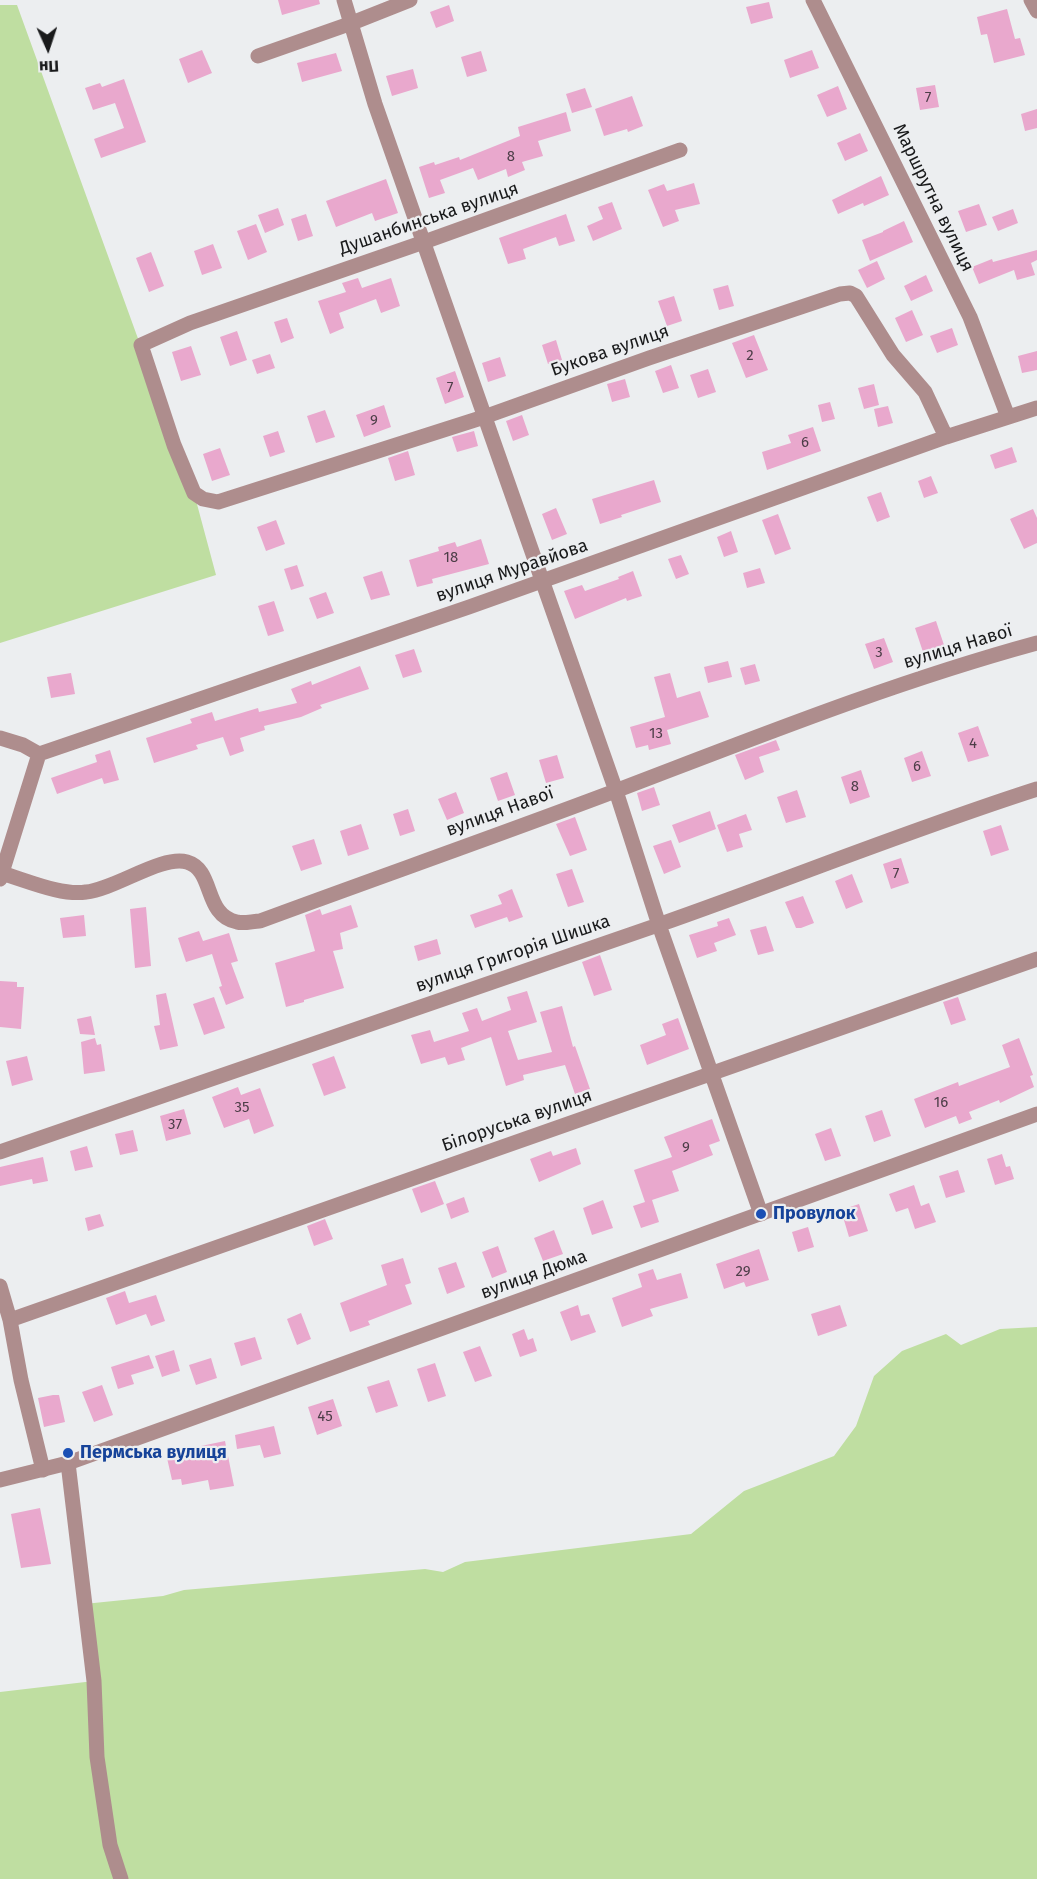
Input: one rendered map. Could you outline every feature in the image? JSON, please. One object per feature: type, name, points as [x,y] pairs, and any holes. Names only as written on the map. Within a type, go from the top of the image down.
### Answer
[{"type":"street","points":[[344,0],[375,104],[616,791],[659,925],[761,1214]]},
{"type":"street","points":[[258,56],[410,0]]},
{"type":"street","name":"Маршрутна вулиця","points":[[813,0],[970,317],[1008,417]]},
{"type":"street","points":[[1031,0],[1037,11]]},
{"type":"street","name":"Душанбинська вулиця","points":[[218,502],[203,499],[194,493],[174,445],[141,345],[190,323],[424,243],[680,150]]},
{"type":"street","name":"Букова вулиця","points":[[218,502],[484,417],[660,354],[840,294],[850,293],[856,296],[893,356],[925,392],[946,437]]},
{"type":"street","name":"вулиця Муравйова","points":[[39,754],[541,581],[946,437],[1037,408]]},
{"type":"street","name":"вулиця Навої","points":[[1,876],[66,892],[85,893],[110,887],[173,861],[188,862],[198,868],[213,903],[224,917],[239,923],[260,921],[616,791],[806,717],[969,662],[1037,644]]},
{"type":"street","points":[[0,738],[23,745],[39,754],[1,876]]},
{"type":"street","name":"вулиця Григорія Шишка","points":[[0,1152],[659,925],[971,810],[1037,789]]},
{"type":"street","name":"Білоруська вулиця","points":[[10,1320],[1037,959]]},
{"type":"street","name":"вулиця Дюма","points":[[0,1480],[68,1463],[1037,1114]]},
{"type":"street","points":[[0,1286],[10,1320],[21,1380],[43,1470]]},
{"type":"street","points":[[68,1463],[94,1681],[96,1757],[110,1845],[121,1879]]},
{"type":"green space","points":[[0,5],[17,5],[194,493],[216,575],[0,643]]},
{"type":"green space","points":[[1037,1327],[1037,1879],[0,1879],[0,1692],[94,1681],[84,1604],[163,1596],[184,1590],[425,1569],[443,1572],[465,1562],[691,1534],[744,1491],[834,1456],[856,1426],[874,1376],[902,1351],[946,1334],[961,1345],[1000,1329]]},
{"type":"building","points":[[278,0],[319,0],[320,4],[282,15]]},
{"type":"building","points":[[769,2],[773,18],[751,24],[746,7]]},
{"type":"building","points":[[449,5],[454,21],[436,28],[430,12]]},
{"type":"building","points":[[1007,9],[1015,39],[1020,38],[1025,55],[994,63],[987,34],[981,35],[977,17]]},
{"type":"building","points":[[202,50],[212,73],[188,83],[179,59]]},
{"type":"building","points":[[812,50],[819,68],[790,78],[784,60]]},
{"type":"building","points":[[481,51],[487,71],[467,77],[461,57]]},
{"type":"building","points":[[336,53],[342,71],[302,82],[297,63]]},
{"type":"building","points":[[413,69],[418,88],[392,96],[386,76]]},
{"type":"building","points":[[124,79],[146,142],[101,158],[94,139],[124,128],[115,103],[93,110],[85,88],[100,83],[102,87]]},
{"type":"building","points":[[935,85],[939,107],[920,110],[916,88]]},
{"type":"building","points":[[838,86],[847,109],[827,117],[817,95]]},
{"type":"building","points":[[585,88],[592,107],[572,113],[566,94]]},
{"type":"building","points":[[632,96],[643,126],[628,132],[627,129],[604,136],[595,109]]},
{"type":"building","points":[[1037,109],[1037,128],[1025,131],[1021,114]]},
{"type":"building","points":[[566,112],[571,131],[538,141],[543,156],[522,162],[525,170],[508,177],[506,169],[478,180],[473,168],[440,180],[445,193],[429,198],[419,167],[434,162],[435,165],[459,157],[460,160],[520,136],[518,127]]},
{"type":"building","points":[[860,133],[868,151],[845,161],[837,143]]},
{"type":"building","points":[[881,176],[889,195],[838,214],[832,200]]},
{"type":"building","points":[[386,179],[398,213],[375,221],[372,213],[336,227],[326,201]]},
{"type":"building","points":[[694,183],[700,204],[675,210],[679,221],[663,227],[648,190],[664,184],[667,191]]},
{"type":"building","points":[[612,202],[622,229],[593,241],[587,226],[603,219],[598,207]]},
{"type":"building","points":[[979,204],[987,225],[966,232],[958,211]]},
{"type":"building","points":[[278,208],[284,225],[265,233],[258,215]]},
{"type":"building","points":[[1013,209],[1018,223],[998,231],[992,217]]},
{"type":"building","points":[[306,214],[313,236],[298,241],[291,219]]},
{"type":"building","points":[[566,214],[575,241],[559,246],[556,237],[523,249],[526,259],[508,264],[499,238]]},
{"type":"building","points":[[904,221],[913,242],[870,261],[862,240]]},
{"type":"building","points":[[256,224],[267,252],[248,260],[237,231]]},
{"type":"building","points":[[213,244],[222,268],[202,275],[194,251]]},
{"type":"building","points":[[1037,250],[1037,260],[1031,263],[1035,275],[1017,280],[1014,270],[979,284],[972,267],[992,259],[993,262]]},
{"type":"building","points":[[151,252],[164,286],[149,292],[136,258]]},
{"type":"building","points":[[877,261],[885,279],[867,288],[858,270]]},
{"type":"building","points":[[926,275],[933,291],[911,301],[904,286]]},
{"type":"building","points":[[358,278],[362,288],[391,278],[400,306],[381,313],[376,299],[339,313],[344,328],[330,334],[318,301],[346,292],[342,283]]},
{"type":"building","points":[[728,285],[734,306],[719,310],[713,289]]},
{"type":"building","points":[[674,296],[682,321],[667,326],[658,301]]},
{"type":"building","points":[[912,310],[923,335],[906,342],[895,318]]},
{"type":"building","points":[[287,318],[294,338],[281,343],[274,322]]},
{"type":"building","points":[[952,328],[958,345],[937,353],[930,336]]},
{"type":"building","points":[[237,331],[247,360],[230,366],[220,337]]},
{"type":"building","points":[[754,335],[768,370],[746,378],[732,343]]},
{"type":"building","points":[[556,340],[562,360],[548,364],[542,345]]},
{"type":"building","points":[[191,346],[201,375],[181,381],[172,352]]},
{"type":"building","points":[[1037,351],[1037,370],[1022,373],[1018,356]]},
{"type":"building","points":[[270,354],[275,368],[257,374],[252,360]]},
{"type":"building","points":[[500,357],[506,376],[488,382],[482,363]]},
{"type":"building","points":[[671,365],[679,388],[663,393],[655,371]]},
{"type":"building","points":[[708,369],[716,392],[698,398],[690,375]]},
{"type":"building","points":[[455,371],[464,397],[445,404],[436,378]]},
{"type":"building","points":[[625,379],[630,397],[612,402],[607,384]]},
{"type":"building","points":[[874,384],[879,405],[864,409],[858,388]]},
{"type":"building","points":[[830,402],[835,419],[822,422],[818,405]]},
{"type":"building","points":[[384,405],[391,427],[364,437],[356,415]]},
{"type":"building","points":[[888,406],[893,423],[878,427],[874,409]]},
{"type":"building","points":[[325,410],[335,437],[316,443],[307,416]]},
{"type":"building","points":[[522,415],[529,435],[513,441],[506,421]]},
{"type":"building","points":[[813,427],[821,451],[767,470],[762,452],[791,443],[788,435]]},
{"type":"building","points":[[278,431],[285,452],[270,457],[263,436]]},
{"type":"building","points":[[474,431],[478,446],[457,452],[452,437]]},
{"type":"building","points":[[1012,447],[1017,462],[995,469],[990,455]]},
{"type":"building","points":[[220,448],[230,475],[212,481],[203,454]]},
{"type":"building","points":[[408,451],[415,475],[395,481],[388,458]]},
{"type":"building","points":[[931,476],[938,493],[924,498],[918,481]]},
{"type":"building","points":[[654,480],[661,502],[600,524],[592,499]]},
{"type":"building","points":[[881,492],[890,517],[877,522],[867,497]]},
{"type":"building","points":[[556,508],[567,534],[552,540],[542,514]]},
{"type":"building","points":[[1033,509],[1037,518],[1037,543],[1024,549],[1010,519]]},
{"type":"building","points":[[778,514],[791,549],[775,555],[762,520]]},
{"type":"building","points":[[276,520],[285,544],[266,551],[257,527]]},
{"type":"building","points":[[731,531],[738,552],[724,557],[717,537]]},
{"type":"building","points":[[481,539],[489,564],[432,579],[433,583],[417,587],[409,560],[439,551],[438,547],[455,542],[457,547]]},
{"type":"building","points":[[681,555],[689,574],[676,579],[668,559]]},
{"type":"building","points":[[297,565],[304,586],[291,590],[284,569]]},
{"type":"building","points":[[760,568],[765,583],[747,588],[743,573]]},
{"type":"building","points":[[382,571],[390,595],[371,600],[363,577]]},
{"type":"building","points":[[633,571],[642,596],[627,601],[626,598],[575,619],[564,591],[582,585],[585,591],[619,579],[618,577]]},
{"type":"building","points":[[326,592],[334,613],[317,619],[309,598]]},
{"type":"building","points":[[274,601],[284,631],[268,636],[258,606]]},
{"type":"building","points":[[936,621],[944,645],[923,652],[915,628]]},
{"type":"building","points":[[884,638],[893,662],[874,669],[865,644]]},
{"type":"building","points":[[414,649],[422,672],[403,678],[395,655]]},
{"type":"building","points":[[728,661],[732,677],[708,683],[704,667]]},
{"type":"building","points":[[755,664],[760,681],[745,685],[740,668]]},
{"type":"building","points":[[360,666],[369,689],[320,705],[322,708],[301,717],[264,726],[265,730],[240,738],[244,751],[230,756],[223,737],[196,745],[198,749],[154,763],[146,738],[192,723],[190,719],[212,712],[215,721],[258,708],[259,712],[297,703],[291,689],[311,681],[312,685]]},
{"type":"building","points":[[71,673],[75,694],[51,698],[47,677]]},
{"type":"building","points":[[670,673],[677,698],[700,691],[709,717],[667,730],[671,744],[649,750],[648,745],[636,748],[630,727],[665,717],[654,677]]},
{"type":"building","points":[[978,726],[989,756],[968,762],[958,733]]},
{"type":"building","points":[[776,740],[780,750],[759,757],[764,772],[745,780],[735,755]]},
{"type":"building","points":[[110,750],[119,780],[104,784],[102,778],[57,794],[51,778],[97,762],[95,755]]},
{"type":"building","points":[[922,751],[931,776],[912,782],[904,758]]},
{"type":"building","points":[[557,755],[564,778],[546,783],[539,760]]},
{"type":"building","points":[[861,770],[870,797],[850,804],[841,777]]},
{"type":"building","points":[[507,772],[515,795],[498,801],[490,778]]},
{"type":"building","points":[[654,787],[660,805],[642,811],[637,793]]},
{"type":"building","points":[[797,790],[806,817],[786,823],[777,797]]},
{"type":"building","points":[[456,792],[464,813],[447,820],[438,799]]},
{"type":"building","points":[[408,809],[415,831],[400,836],[393,814]]},
{"type":"building","points":[[710,811],[716,829],[679,843],[672,825]]},
{"type":"building","points":[[746,814],[752,830],[739,834],[743,847],[727,852],[717,825]]},
{"type":"building","points":[[575,817],[587,850],[570,856],[556,824]]},
{"type":"building","points":[[361,824],[369,849],[348,856],[340,831]]},
{"type":"building","points":[[1001,825],[1009,850],[991,856],[983,831]]},
{"type":"building","points":[[314,839],[322,864],[301,871],[292,846]]},
{"type":"building","points":[[671,840],[681,867],[664,874],[653,846]]},
{"type":"building","points":[[901,858],[909,883],[891,889],[883,864]]},
{"type":"building","points":[[572,869],[584,902],[568,907],[556,874]]},
{"type":"building","points":[[852,874],[863,902],[846,909],[835,881]]},
{"type":"building","points":[[512,889],[523,917],[509,922],[507,917],[475,928],[470,915],[502,904],[498,895]]},
{"type":"building","points":[[803,896],[814,923],[796,928],[785,902]]},
{"type":"building","points":[[351,905],[358,927],[340,933],[343,949],[333,951],[344,988],[286,1007],[275,963],[315,951],[305,915],[320,909],[322,915]]},
{"type":"building","points":[[146,907],[151,966],[135,968],[130,909]]},
{"type":"building","points":[[84,915],[86,936],[63,938],[60,918]]},
{"type":"building","points":[[729,918],[736,935],[714,943],[717,951],[697,958],[689,935],[718,926],[717,922]]},
{"type":"building","points":[[766,926],[774,951],[758,955],[750,930]]},
{"type":"building","points":[[199,931],[203,941],[229,933],[238,961],[231,963],[244,998],[226,1005],[219,987],[222,986],[212,954],[186,962],[178,938]]},
{"type":"building","points":[[437,939],[441,954],[418,961],[414,946]]},
{"type":"building","points":[[600,955],[612,990],[594,996],[582,962]]},
{"type":"building","points":[[0,981],[17,982],[17,987],[24,987],[21,1029],[0,1027]]},
{"type":"building","points":[[527,991],[537,1022],[508,1031],[518,1060],[552,1052],[540,1012],[562,1006],[573,1047],[575,1046],[590,1089],[575,1094],[565,1065],[523,1075],[524,1080],[506,1086],[491,1037],[461,1048],[465,1060],[448,1065],[445,1057],[421,1064],[411,1035],[430,1030],[434,1042],[469,1031],[462,1013],[477,1008],[482,1021],[511,1010],[507,997]]},
{"type":"building","points":[[166,993],[178,1046],[160,1050],[154,1026],[160,1025],[156,995]]},
{"type":"building","points":[[214,997],[225,1028],[204,1035],[193,1004]]},
{"type":"building","points":[[958,997],[966,1020],[951,1025],[943,1002]]},
{"type":"building","points":[[91,1016],[95,1035],[80,1034],[77,1019]]},
{"type":"building","points":[[678,1018],[689,1049],[647,1065],[640,1045],[666,1035],[662,1024]]},
{"type":"building","points":[[95,1038],[97,1045],[101,1044],[105,1071],[84,1074],[81,1042]]},
{"type":"building","points":[[1019,1038],[1033,1075],[1030,1076],[1034,1087],[1000,1103],[999,1100],[969,1112],[972,1119],[959,1124],[956,1116],[925,1128],[914,1099],[958,1082],[959,1086],[1010,1067],[1002,1045]]},
{"type":"building","points":[[27,1056],[33,1080],[12,1086],[6,1061]]},
{"type":"building","points":[[334,1056],[346,1088],[324,1096],[312,1064]]},
{"type":"building","points":[[238,1087],[241,1095],[260,1088],[274,1126],[254,1134],[249,1119],[224,1128],[212,1097]]},
{"type":"building","points":[[184,1109],[191,1134],[166,1141],[160,1116]]},
{"type":"building","points":[[882,1110],[891,1136],[874,1142],[865,1116]]},
{"type":"building","points":[[712,1119],[720,1141],[709,1145],[713,1155],[672,1171],[679,1191],[652,1200],[659,1222],[641,1228],[633,1206],[645,1202],[634,1170],[672,1157],[664,1137]]},
{"type":"building","points":[[831,1128],[841,1156],[825,1161],[815,1134]]},
{"type":"building","points":[[133,1130],[138,1151],[120,1155],[115,1134]]},
{"type":"building","points":[[87,1146],[93,1167],[75,1171],[70,1151]]},
{"type":"building","points":[[576,1148],[581,1164],[539,1182],[530,1159],[551,1151],[553,1156]]},
{"type":"building","points":[[1002,1154],[1006,1167],[1010,1166],[1014,1179],[995,1185],[987,1159]]},
{"type":"building","points":[[43,1157],[48,1181],[33,1184],[32,1179],[0,1186],[0,1167]]},
{"type":"building","points":[[958,1170],[965,1192],[946,1198],[939,1176]]},
{"type":"building","points":[[435,1181],[444,1204],[421,1213],[412,1189]]},
{"type":"building","points":[[914,1185],[921,1206],[929,1203],[936,1222],[915,1229],[908,1208],[896,1212],[889,1194]]},
{"type":"building","points":[[464,1197],[469,1212],[451,1219],[446,1204]]},
{"type":"building","points":[[603,1200],[613,1228],[592,1235],[583,1208]]},
{"type":"building","points":[[859,1204],[868,1231],[849,1237],[841,1210]]},
{"type":"building","points":[[100,1214],[104,1226],[88,1231],[85,1218]]},
{"type":"building","points":[[325,1219],[333,1239],[314,1246],[307,1226]]},
{"type":"building","points":[[808,1227],[814,1247],[798,1252],[792,1232]]},
{"type":"building","points":[[554,1230],[563,1254],[543,1261],[534,1238]]},
{"type":"building","points":[[498,1246],[507,1272],[492,1278],[482,1252]]},
{"type":"building","points":[[759,1249],[769,1280],[746,1287],[744,1282],[724,1289],[716,1264]]},
{"type":"building","points":[[403,1258],[411,1283],[405,1285],[412,1304],[368,1321],[370,1325],[350,1332],[340,1303],[387,1285],[381,1265]]},
{"type":"building","points":[[456,1262],[465,1287],[447,1294],[438,1268]]},
{"type":"building","points":[[653,1269],[657,1280],[681,1273],[688,1298],[650,1309],[653,1316],[622,1327],[612,1298],[642,1287],[638,1274]]},
{"type":"building","points":[[125,1291],[129,1303],[156,1295],[165,1321],[151,1326],[146,1314],[116,1325],[106,1298]]},
{"type":"building","points":[[578,1305],[581,1316],[589,1314],[596,1332],[571,1341],[560,1312]]},
{"type":"building","points":[[840,1305],[847,1326],[818,1336],[811,1314]]},
{"type":"building","points":[[301,1313],[311,1339],[297,1345],[287,1319]]},
{"type":"building","points":[[524,1329],[528,1340],[533,1338],[537,1351],[520,1357],[512,1334]]},
{"type":"building","points":[[255,1337],[262,1359],[241,1366],[234,1343]]},
{"type":"building","points":[[480,1346],[492,1376],[475,1382],[463,1352]]},
{"type":"building","points":[[174,1350],[180,1371],[162,1377],[155,1356]]},
{"type":"building","points":[[149,1355],[154,1368],[131,1375],[134,1384],[118,1389],[111,1367]]},
{"type":"building","points":[[211,1358],[217,1378],[196,1385],[189,1365]]},
{"type":"building","points":[[435,1363],[446,1396],[428,1402],[417,1369]]},
{"type":"building","points":[[389,1380],[398,1406],[376,1413],[367,1387]]},
{"type":"building","points":[[102,1385],[113,1415],[94,1422],[82,1392]]},
{"type":"building","points":[[59,1395],[65,1422],[44,1427],[38,1398]]},
{"type":"building","points":[[333,1399],[342,1426],[317,1435],[308,1407]]},
{"type":"building","points":[[274,1426],[281,1454],[264,1458],[260,1445],[237,1449],[235,1435]]},
{"type":"building","points":[[225,1441],[234,1486],[210,1490],[208,1480],[182,1485],[181,1479],[172,1480],[167,1458],[202,1452],[201,1446]]},
{"type":"building","points":[[40,1508],[51,1564],[21,1568],[11,1514]]},
{"type":"place","name":"Провулок","points":[[761,1214]]},
{"type":"place","name":"Пермська вулиця","points":[[68,1453]]}]
